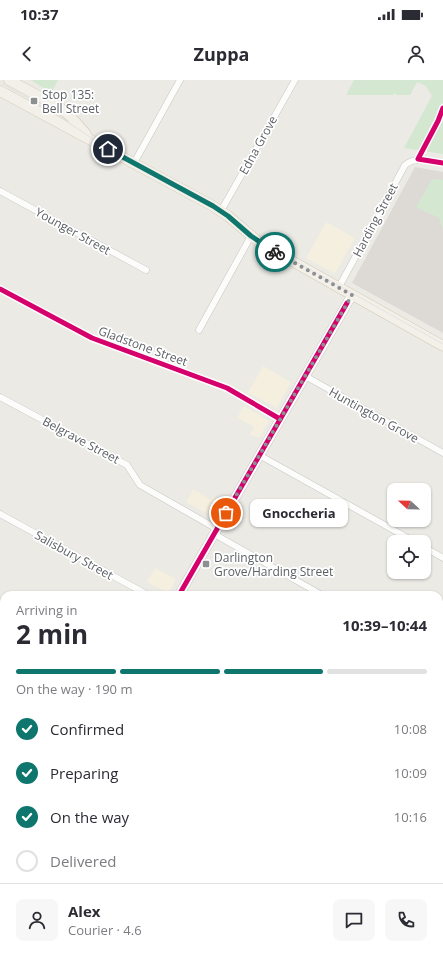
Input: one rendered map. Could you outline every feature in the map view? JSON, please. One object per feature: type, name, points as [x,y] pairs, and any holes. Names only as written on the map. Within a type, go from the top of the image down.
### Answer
[{"type":"main road","points":[[9,80],[64,111],[95,142]]},
{"type":"main road","points":[[24,80],[34,93]]},
{"type":"main road","points":[[0,91],[221,211],[268,248],[443,346]]},
{"type":"main road","points":[[0,99],[17,100]]},
{"type":"street","points":[[134,163],[180,80]]},
{"type":"street","name":"Edna Grove","points":[[221,211],[295,80]]},
{"type":"street","name":"Harding Street","points":[[339,288],[405,165],[411,160],[418,159],[443,163]]},
{"type":"street","name":"Younger Street","points":[[0,191],[146,270]]},
{"type":"street","points":[[199,330],[251,236]]},
{"type":"street","name":"Gladstone Street","points":[[0,289],[92,338],[227,388],[280,419]]},
{"type":"street","points":[[181,591],[352,295]]},
{"type":"street","name":"Huntington Grove","points":[[305,376],[443,453]]},
{"type":"street","name":"Belgrave Street","points":[[0,397],[127,465],[140,485],[315,591]]},
{"type":"street","points":[[259,455],[402,535]]},
{"type":"street","name":"Salisbury Street","points":[[0,514],[141,591]]},
{"type":"street","points":[[431,551],[443,558]]},
{"type":"shaded area","points":[[415,167],[443,172],[443,333],[352,283]]},
{"type":"shaded area","points":[[326,222],[355,238],[335,274],[306,258]]},
{"type":"shaded area","points":[[263,366],[291,382],[277,408],[248,393]]},
{"type":"shaded area","points":[[244,406],[269,421],[259,438],[250,434],[254,427],[237,418]]},
{"type":"shaded area","points":[[193,489],[211,500],[213,496],[222,501],[213,517],[186,502]]},
{"type":"shaded area","points":[[155,568],[176,579],[170,591],[165,591],[147,582]]},
{"type":"green space","points":[[31,80],[58,80],[51,93]]},
{"type":"green space","points":[[354,80],[443,80],[443,154],[404,148],[432,96],[426,86],[417,82],[410,95],[397,95],[394,93],[393,95],[346,95]]},
{"type":"green space","points":[[432,179],[443,180],[443,230],[439,218],[416,207]]},
{"type":"tram line","points":[[3,84],[57,115],[93,139],[214,204],[261,242],[443,344]]},
{"type":"cycle path","points":[[443,108],[438,121],[418,159],[443,163]]},
{"type":"cycle path","points":[[0,289],[92,338],[227,388],[280,419]]},
{"type":"cycle path","points":[[181,591],[347,303]]},
{"type":"way so far","points":[[226,513],[352,295],[275,252]]},
{"type":"place","name":"Stop 135: Bell Street","points":[[34,101]]},
{"type":"place","name":"Gnoccheria","points":[[226,513]]},
{"type":"place","name":"Darlington Grove/Harding Street","points":[[206,564]]},
{"type":"route","points":[[108,149],[213,206],[228,216],[260,243],[275,252]]}]
